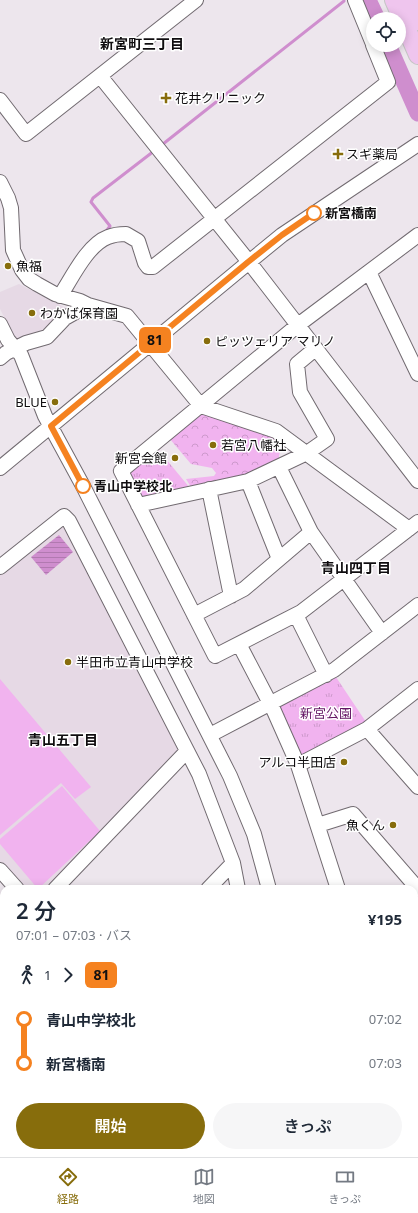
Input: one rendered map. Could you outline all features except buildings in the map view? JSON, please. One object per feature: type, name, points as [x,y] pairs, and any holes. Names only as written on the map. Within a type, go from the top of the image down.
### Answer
[{"type":"main road","points":[[394,0],[418,55]]},
{"type":"main road","points":[[409,0],[418,21]]},
{"type":"street","points":[[0,100],[26,134],[196,0]]},
{"type":"street","points":[[355,0],[366,28]]},
{"type":"street","points":[[60,296],[81,262],[105,238],[126,234],[138,241],[145,263],[148,267],[153,267],[214,220],[388,82],[376,52]]},
{"type":"street","points":[[100,76],[298,325],[418,481]]},
{"type":"street","points":[[0,468],[282,235],[417,144]]},
{"type":"street","points":[[0,182],[11,208],[11,240],[13,250],[17,261],[29,279],[60,296],[127,316],[201,406],[276,431],[413,525],[296,615],[215,656],[121,471],[201,406],[298,325],[418,235]]},
{"type":"street","points":[[369,272],[418,374]]},
{"type":"street","points":[[0,358],[16,347],[47,336],[65,318],[88,305]]},
{"type":"street","points":[[0,324],[8,340],[16,347],[21,355],[45,416],[210,734],[243,804],[254,834],[268,885]]},
{"type":"street","points":[[138,505],[248,481],[307,453],[327,439],[300,392],[297,364],[315,348]]},
{"type":"street","points":[[279,467],[311,532],[382,633]]},
{"type":"street","points":[[248,481],[279,559]]},
{"type":"street","points":[[209,489],[231,596]]},
{"type":"street","points":[[0,567],[64,516],[72,528],[199,774],[233,863],[237,885]]},
{"type":"street","points":[[194,615],[244,589],[311,532]]},
{"type":"street","points":[[210,734],[326,675],[418,605]]},
{"type":"street","points":[[296,615],[326,675]]},
{"type":"street","points":[[239,644],[270,704],[298,764],[337,885]]},
{"type":"street","points":[[298,764],[367,729],[418,690]]},
{"type":"street","points":[[367,729],[418,787]]},
{"type":"street","points":[[59,885],[187,751]]},
{"type":"street","points":[[318,825],[353,814],[415,885]]},
{"type":"street","points":[[212,885],[233,863]]},
{"type":"street","points":[[0,870],[13,885]]},
{"type":"shaded area","name":"わかば保育園","points":[[19,284],[66,308],[48,327],[20,340],[14,336],[0,309],[0,292]]},
{"type":"shaded area","name":"半田市立青山中学校","points":[[62,523],[66,524],[182,750],[51,885],[20,885],[0,863],[0,574]]},
{"type":"shaded area","points":[[59,535],[73,552],[46,575],[31,557]]},
{"type":"green space","points":[[198,412],[274,435],[287,445],[280,451],[278,462],[248,475],[191,487],[186,479],[214,476],[216,473],[212,468],[191,464],[169,438]]},
{"type":"green space","points":[[156,447],[190,488],[143,499],[127,471]]},
{"type":"green space","name":"新宮公園","points":[[336,677],[366,722],[304,756],[299,754],[280,711],[280,706]]},
{"type":"green space","points":[[0,679],[91,787],[75,799],[61,783],[0,835]]},
{"type":"green space","points":[[62,786],[100,831],[42,885],[35,885],[0,844],[0,839]]},
{"type":"waterway","points":[[368,0],[374,12]]},
{"type":"waterway","points":[[163,144],[344,1]]},
{"type":"waterway","points":[[391,52],[418,113]]},
{"type":"waterway","points":[[107,230],[110,226],[91,202],[93,198],[154,151]]},
{"type":"bus line","name":"81","points":[[83,486],[51,426],[248,262],[282,235],[314,213]]},
{"type":"place","name":"花井クリニック","points":[[166,98]]},
{"type":"place","name":"スギ薬局","points":[[338,154]]},
{"type":"place","name":"新宮橋南","points":[[314,213]]},
{"type":"place","name":"魚福","points":[[8,266]]},
{"type":"place","name":"わかば保育園","points":[[32,313]]},
{"type":"place","name":"ピッツェリア マリノ","points":[[207,341]]},
{"type":"place","name":"BLUE","points":[[55,402]]},
{"type":"place","name":"若宮八幡社","points":[[213,445]]},
{"type":"place","name":"新宮会館","points":[[175,458]]},
{"type":"place","name":"青山中学校北","points":[[83,486]]},
{"type":"place","name":"半田市立青山中学校","points":[[68,662]]},
{"type":"place","name":"アルコ半田店","points":[[344,762]]},
{"type":"place","name":"魚くん","points":[[393,825]]},
{"type":"district","name":"新宮町三丁目","points":[[142,43]]},
{"type":"district","name":"青山四丁目","points":[[356,567]]},
{"type":"district","name":"青山五丁目","points":[[63,739]]}]
